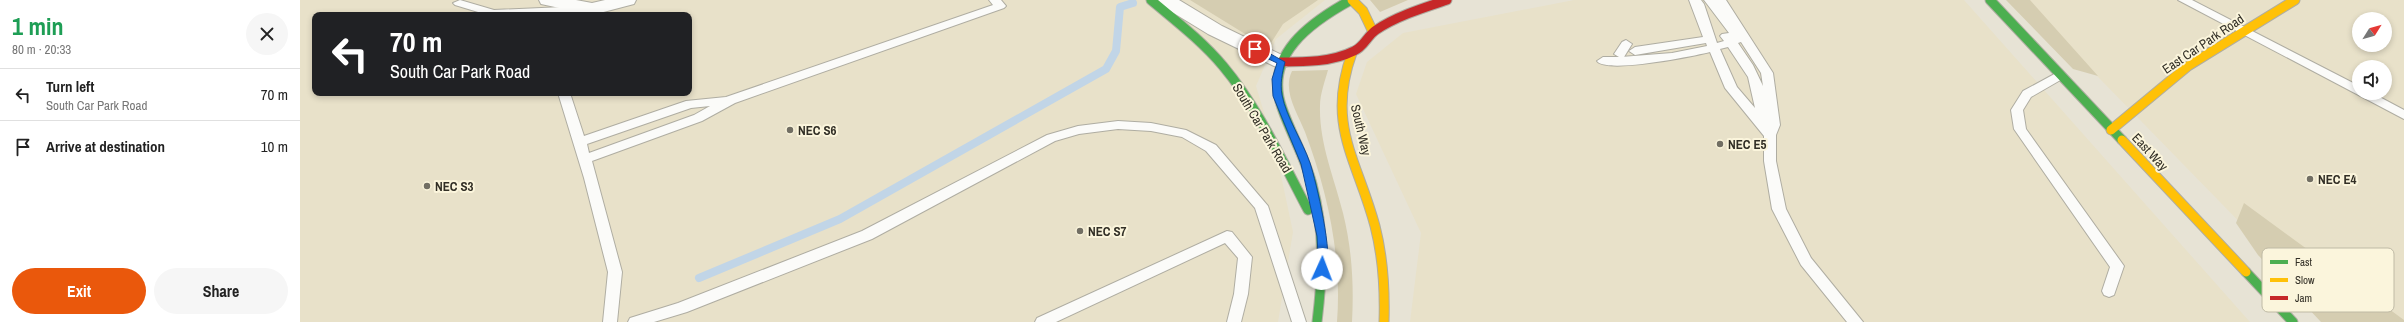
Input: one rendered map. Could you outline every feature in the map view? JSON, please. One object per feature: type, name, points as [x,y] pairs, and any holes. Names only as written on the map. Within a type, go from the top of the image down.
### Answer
[{"type":"street","points":[[548,0],[589,12],[627,0]]},
{"type":"street","name":"South Car Park Road","points":[[1151,0],[1222,65],[1241,89],[1276,148],[1322,236]]},
{"type":"street","points":[[1166,0],[1215,30],[1281,62],[1305,62],[1352,53],[1363,47],[1373,32],[1416,10],[1447,0]]},
{"type":"street","points":[[1317,322],[1324,256],[1322,236],[1306,164],[1278,96],[1277,79],[1281,62],[1299,34],[1328,11],[1351,0],[1363,11],[1373,32]]},
{"type":"street","name":"East Way","points":[[1990,0],[2262,290]]},
{"type":"street","name":"East Car Park Road","points":[[2111,130],[2188,66],[2295,0]]},
{"type":"street","name":"South Way","points":[[1352,53],[1345,76],[1341,103],[1355,162],[1375,226],[1385,291],[1384,322]]},
{"type":"street","name":"East Way","points":[[2283,312],[2292,322]]},
{"type":"lane","points":[[585,159],[698,118],[731,100],[1000,6],[994,0]]},
{"type":"lane","points":[[1710,0],[1739,39],[1731,42],[1713,44],[1623,49],[1603,61],[1626,61],[1713,44]]},
{"type":"lane","points":[[1720,0],[1767,73],[1774,125],[1770,135],[1770,161],[1778,209],[1806,261],[1856,322]]},
{"type":"lane","points":[[2184,0],[2352,87]]},
{"type":"lane","points":[[1697,2],[1715,19],[1744,60],[1757,86],[1760,111],[1770,135]]},
{"type":"lane","points":[[1697,2],[1731,88],[1770,135]]},
{"type":"lane","points":[[458,3],[490,12]]},
{"type":"lane","points":[[2060,75],[2027,94],[2018,110],[2020,129],[2117,266],[2109,291]]},
{"type":"lane","points":[[565,96],[585,159],[615,272],[610,322]]},
{"type":"lane","points":[[579,142],[690,104],[731,100]]},
{"type":"lane","points":[[2376,100],[2404,115]]},
{"type":"lane","points":[[635,322],[682,308],[816,257],[866,235],[1051,138],[1078,130],[1118,125],[1151,127],[1186,134],[1211,148],[1261,206],[1299,322]]},
{"type":"lane","points":[[1042,322],[1227,236],[1245,257],[1241,294],[1234,322]]},
{"type":"shaded area","points":[[300,0],[1325,0],[1276,39],[1256,86],[1276,152],[1293,232],[1278,322],[300,322]]},
{"type":"shaded area","points":[[1190,0],[1318,0],[1283,24],[1271,43],[1263,45]]},
{"type":"shaded area","points":[[1370,0],[1408,0],[1380,12]]},
{"type":"shaded area","name":"NEC E5","points":[[1574,0],[1964,0],[2250,322],[1410,322],[1421,233],[1356,94],[1367,62],[1403,33]]},
{"type":"shaded area","points":[[2006,0],[2030,0],[2098,76],[2073,69]]},
{"type":"shaded area","name":"NEC E4","points":[[2023,0],[2404,0],[2404,322],[2337,322],[2327,312],[2394,312],[2394,248],[2265,248]]},
{"type":"shaded area","points":[[1328,70],[1321,97],[1320,120],[1324,147],[1346,227],[1353,294],[1352,322],[1337,322],[1337,273],[1332,226],[1327,202],[1313,155],[1292,102],[1289,86],[1289,79],[1292,71]]},
{"type":"shaded area","points":[[2244,203],[2306,248],[2262,248],[2262,259],[2236,223]]},
{"type":"shaded area","points":[[2312,312],[2393,312],[2404,320],[2404,322],[2321,322]]},
{"type":"waterway","points":[[699,278],[840,219],[1106,69],[1116,51],[1120,7],[1133,3]]},
{"type":"traffic: fast","points":[[1151,0],[1206,48],[1236,82],[1259,117],[1308,210]]},
{"type":"traffic: fast","points":[[1317,322],[1322,284],[1323,260],[1320,222],[1317,204],[1301,149],[1285,117],[1280,103],[1277,79],[1280,64],[1287,50],[1297,38],[1309,26],[1323,16],[1351,0]]},
{"type":"traffic: fast","points":[[1990,0],[2122,140]]},
{"type":"traffic: fast","points":[[2246,272],[2262,289]]},
{"type":"traffic: fast","points":[[2284,312],[2293,322]]},
{"type":"traffic: slow","points":[[1352,0],[1363,11],[1373,32]]},
{"type":"traffic: slow","points":[[2111,130],[2188,66],[2295,0]]},
{"type":"traffic: slow","points":[[1352,53],[1342,86],[1341,113],[1348,146],[1378,238],[1383,274],[1384,322]]},
{"type":"traffic: slow","points":[[2122,140],[2246,272]]},
{"type":"traffic: jam","points":[[1281,62],[1318,60],[1345,55],[1357,50],[1374,31],[1391,21],[1447,0]]},
{"type":"place","name":"NEC S6","points":[[790,130]]},
{"type":"place","name":"NEC E5","points":[[1720,144]]},
{"type":"place","name":"NEC E4","points":[[2310,179]]},
{"type":"place","name":"NEC S3","points":[[427,186]]},
{"type":"place","name":"NEC S7","points":[[1080,231]]},
{"type":"route","points":[[1255,49],[1281,62],[1277,79],[1278,96],[1289,126],[1306,164],[1322,236],[1324,256],[1322,269]]}]
